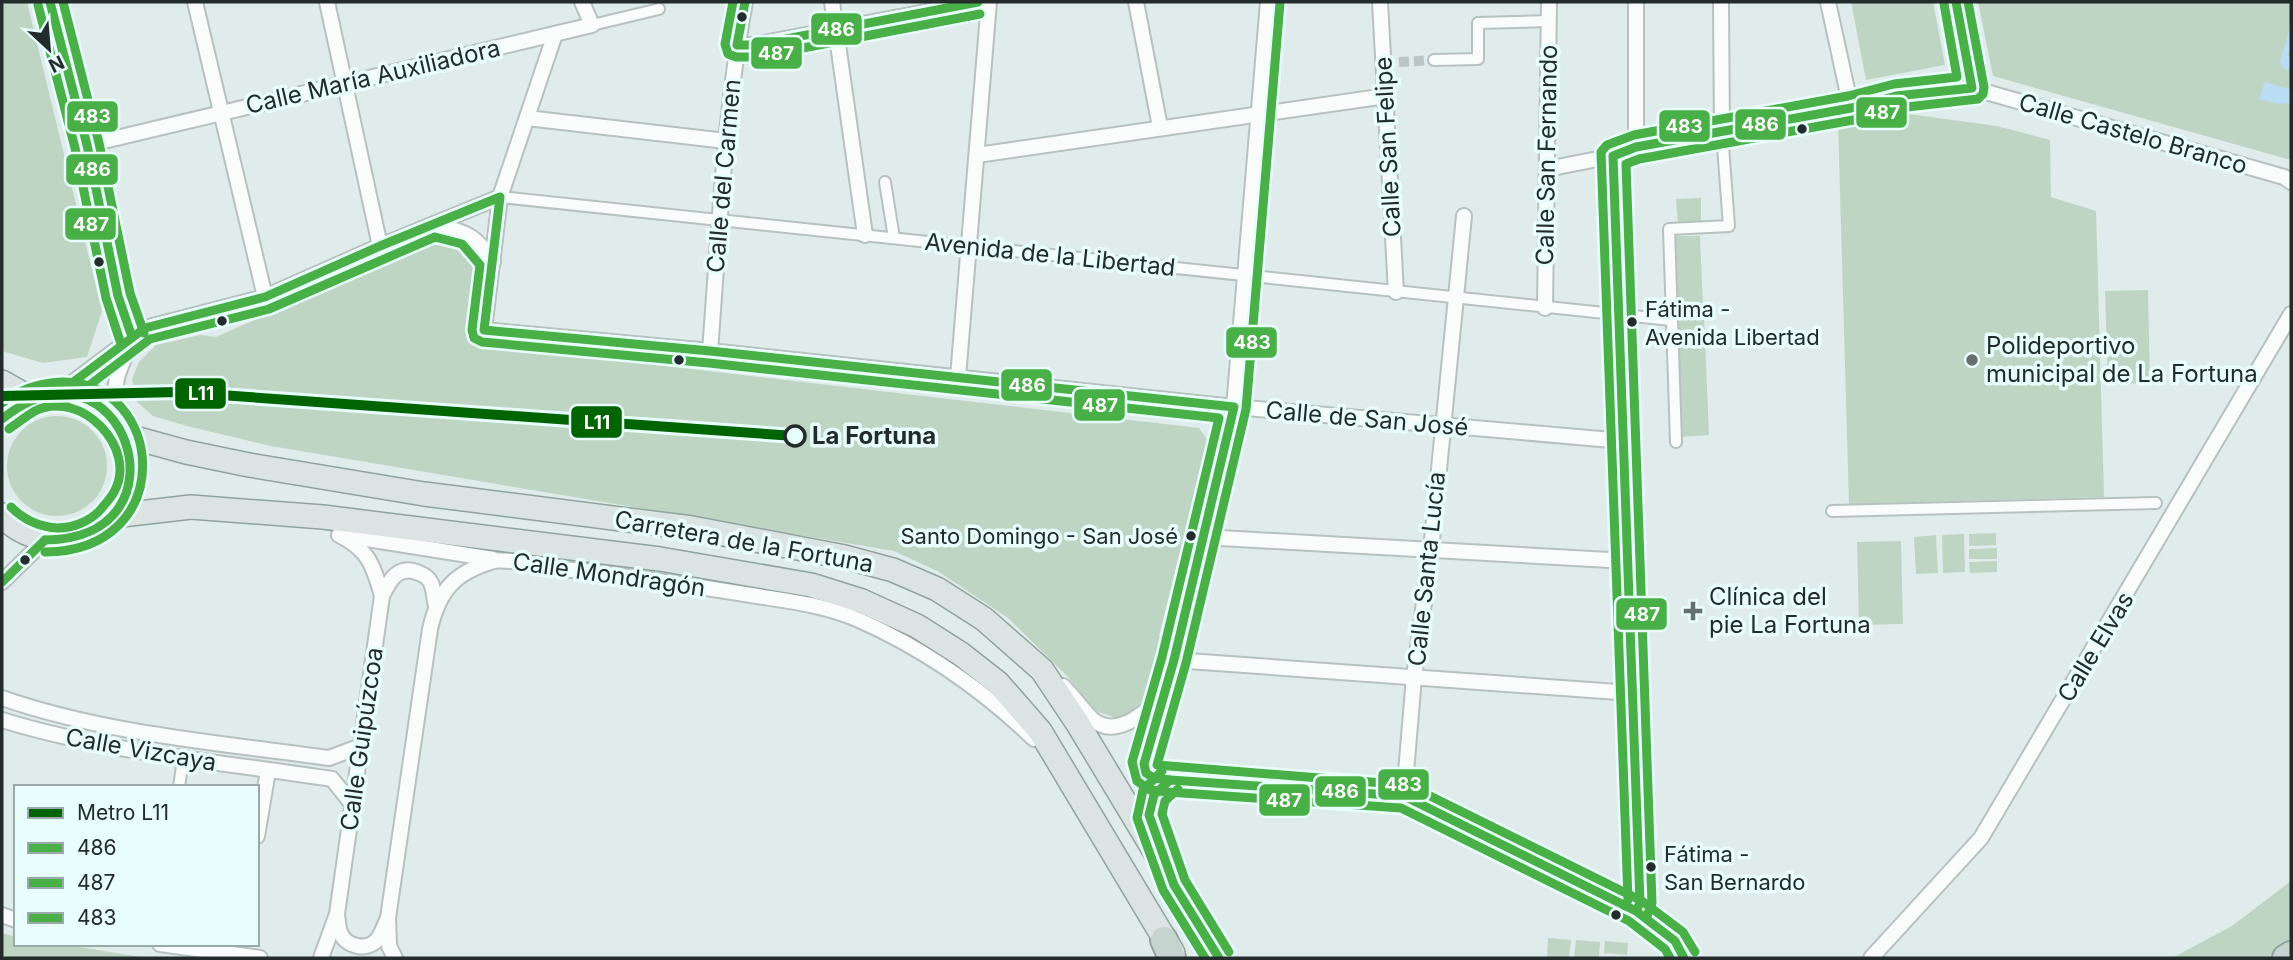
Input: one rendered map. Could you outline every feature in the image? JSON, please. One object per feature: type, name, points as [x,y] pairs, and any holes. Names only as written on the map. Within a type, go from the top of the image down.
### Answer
[{"type":"highway","points":[[2286,958],[2291,955]]},
{"type":"main road","points":[[2,382],[41,395],[73,394],[93,401],[110,414],[124,435],[131,455],[131,477],[125,498],[113,516],[93,531],[70,540],[46,540],[26,534],[8,523],[2,515]]},
{"type":"main road","points":[[2,419],[13,408],[41,395]]},
{"type":"main road","name":"Carretera de la Fortuna","points":[[124,435],[197,454],[424,494],[692,528],[857,560],[893,570],[937,589],[984,620],[1042,670],[1078,724],[1219,958]]},
{"type":"main road","name":"Carretera de la Fortuna","points":[[113,516],[191,507],[323,517],[660,559],[811,585],[862,601],[917,626],[961,654],[998,683],[1040,731],[1064,768],[1171,952]]},
{"type":"street","points":[[50,2],[87,145],[118,296],[132,337],[118,374],[110,414]]},
{"type":"street","points":[[195,2],[265,297]]},
{"type":"street","points":[[327,2],[380,246]]},
{"type":"street","points":[[582,2],[592,26]]},
{"type":"street","name":"Calle del Carmen","points":[[710,351],[726,141],[737,45],[745,2]]},
{"type":"street","points":[[832,2],[865,235]]},
{"type":"street","points":[[737,45],[754,45],[978,2]]},
{"type":"street","points":[[958,377],[971,246],[989,2]]},
{"type":"street","points":[[1136,2],[1160,127]]},
{"type":"street","points":[[1268,2],[1234,407],[1174,660],[1144,764],[1146,774],[1170,780],[1404,796],[1636,911],[1675,941],[1684,958]]},
{"type":"street","name":"Calle San Felipe","points":[[1380,2],[1396,292]]},
{"type":"street","name":"Calle San Fernando","points":[[1545,308],[1549,2]]},
{"type":"street","points":[[1636,2],[1636,147]]},
{"type":"street","points":[[1676,442],[1669,229],[1729,226],[1722,133],[1721,2]]},
{"type":"street","points":[[1828,2],[1851,108]]},
{"type":"street","points":[[1956,2],[1972,88]]},
{"type":"street","name":"Calle María Auxiliadora","points":[[87,145],[659,9]]},
{"type":"street","points":[[1434,61],[1478,59],[1478,23],[1549,21]]},
{"type":"street","points":[[493,262],[500,197],[555,34]]},
{"type":"street","name":"Calle Castelo Branco","points":[[1547,169],[1613,156],[1636,147],[1851,108],[1891,96],[1972,88],[2284,177],[2291,182]]},
{"type":"street","points":[[976,155],[1387,96]]},
{"type":"street","points":[[527,118],[726,141]]},
{"type":"street","points":[[1613,156],[1640,903],[1636,911]]},
{"type":"street","points":[[885,182],[894,238]]},
{"type":"street","name":"Avenida de la Libertad","points":[[41,395],[72,383],[145,328],[265,297],[500,197],[1671,320]]},
{"type":"street","name":"Calle Santa Lucía","points":[[1404,796],[1414,677],[1431,550],[1464,216]]},
{"type":"street","points":[[434,224],[468,233],[484,248],[493,262]]},
{"type":"street","name":"Calle de San José","points":[[493,262],[484,330],[710,351],[1234,407],[1623,441]]},
{"type":"street","name":"Calle Elvas","points":[[1871,958],[1981,838],[2291,314]]},
{"type":"street","points":[[1832,511],[2156,503]]},
{"type":"street","name":"Calle Guipúzcoa","points":[[321,958],[337,914],[382,596],[373,565],[358,545],[339,535],[323,517]]},
{"type":"street","points":[[339,535],[498,560]]},
{"type":"street","points":[[1203,537],[1627,561]]},
{"type":"street","points":[[2,582],[46,540]]},
{"type":"street","name":"Calle Mondragón","points":[[396,958],[389,946],[388,918],[430,629],[436,606],[450,584],[461,575],[498,560],[657,580],[809,605],[857,619],[905,642],[971,685],[1018,724],[1064,768]]},
{"type":"street","points":[[382,596],[390,579],[400,570],[411,569],[424,575],[431,583],[436,606]]},
{"type":"street","points":[[1174,660],[1632,694]]},
{"type":"street","points":[[1042,670],[1065,687],[1092,719],[1103,725],[1117,725],[1136,718],[1165,695]]},
{"type":"street","name":"Calle Vizcaya","points":[[2,698],[34,710],[113,727],[329,758],[361,746]]},
{"type":"street","name":"Calle Vizcaya","points":[[2,720],[107,747],[332,779],[352,804]]},
{"type":"street","points":[[179,785],[183,759]]},
{"type":"street","points":[[259,824],[268,771]]},
{"type":"street","points":[[1170,780],[1154,795],[1149,815],[1174,885]]},
{"type":"street","points":[[337,914],[340,933],[346,941],[360,947],[370,946],[378,939],[388,918]]},
{"type":"street","points":[[186,946],[239,950],[260,958]]},
{"type":"green space","points":[[2,2],[27,2],[102,311],[87,357],[43,363],[2,351]]},
{"type":"green space","points":[[1851,2],[1933,2],[1945,65],[1866,80]]},
{"type":"green space","points":[[1978,2],[2291,2],[2291,160],[1993,76]]},
{"type":"green space","name":"Polideportivo municipal de La Fortuna","points":[[1894,112],[1997,126],[2050,140],[2051,197],[2096,211],[2104,497],[1849,504],[1838,122]]},
{"type":"green space","points":[[1701,198],[1701,224],[1678,225],[1676,199]]},
{"type":"green space","points":[[1674,236],[1700,236],[1703,306],[1677,307]]},
{"type":"green space","points":[[449,238],[463,246],[475,261],[468,332],[470,340],[477,344],[1199,428],[1208,441],[1159,636],[1170,640],[1156,688],[1131,712],[1116,718],[1096,711],[1067,676],[1008,618],[939,572],[894,551],[271,446],[153,416],[136,401],[132,379],[139,362],[156,345],[200,335],[216,337],[268,314],[269,306],[431,240]]},
{"type":"green space","points":[[2148,290],[2150,383],[2108,384],[2105,291]]},
{"type":"green space","points":[[1679,317],[1704,317],[1709,435],[1679,437]]},
{"type":"green space","points":[[57,416],[76,419],[93,430],[104,447],[107,466],[104,485],[93,502],[76,513],[57,516],[38,513],[21,502],[10,485],[7,466],[10,447],[21,430],[38,419]]},
{"type":"green space","points":[[1996,533],[1996,545],[1969,546],[1969,534]]},
{"type":"green space","points":[[1964,534],[1965,572],[1943,573],[1942,535]]},
{"type":"green space","points":[[1936,535],[1938,573],[1916,574],[1914,537]]},
{"type":"green space","points":[[1901,541],[1903,624],[1859,625],[1857,542]]},
{"type":"green space","points":[[1997,548],[1997,559],[1969,559],[1969,549]]},
{"type":"green space","points":[[1997,561],[1997,572],[1970,573],[1969,562]]},
{"type":"green space","points":[[2291,881],[2291,958],[2172,958],[2232,926]]},
{"type":"green space","points":[[2,933],[14,936],[14,946],[73,946],[147,958],[2,958]]},
{"type":"green space","points":[[1548,938],[1571,940],[1569,958],[1547,958]]},
{"type":"green space","points":[[1576,940],[1600,942],[1599,958],[1574,958]]},
{"type":"green space","points":[[1605,941],[1628,943],[1627,955],[1604,953]]},
{"type":"water","points":[[2291,24],[2288,55],[2291,70],[2285,70],[2280,62]]},
{"type":"water","points":[[2265,82],[2289,89],[2291,103],[2278,104],[2259,99]]},
{"type":"tunnel","points":[[1384,63],[1434,60]]},
{"type":"metro line","name":"L11","points":[[2,396],[178,392],[795,436]]},
{"type":"transit line","name":"486","points":[[50,2],[87,145],[118,296],[132,337]]},
{"type":"transit line","name":"483","points":[[63,2],[99,143],[130,293],[144,333]]},
{"type":"transit line","name":"487","points":[[733,2],[725,44],[728,54],[736,57],[756,57],[980,14]]},
{"type":"transit line","name":"486","points":[[745,2],[737,45],[754,45],[978,2]]},
{"type":"transit line","name":"486","points":[[1636,911],[1640,903],[1613,156],[1636,147],[1851,108],[1896,96],[1972,88],[1956,2]]},
{"type":"transit line","name":"487","points":[[1647,916],[1652,903],[1626,164],[1639,159],[1853,120],[1898,108],[1978,99],[1983,94],[1984,87],[1968,2]]},
{"type":"transit line","name":"483","points":[[1280,3],[1246,409],[1186,663],[1157,765],[1408,785],[1642,901],[1683,932],[1695,952]]},
{"type":"transit line","name":"483","points":[[1625,906],[1628,900],[1601,152],[1607,145],[1634,135],[1848,96],[1894,84],[1957,77],[1944,4]]},
{"type":"transit line","name":"487","points":[[38,5],[75,148],[106,298],[120,341]]},
{"type":"transit line","name":"486","points":[[51,393],[72,383],[145,328],[265,297],[500,197],[484,330],[710,351],[1234,407],[1174,660],[1144,764],[1146,773],[1154,778],[1170,780],[1404,796],[1636,911],[1675,941],[1684,958]]},
{"type":"transit line","name":"487","points":[[56,404],[79,393],[150,339],[269,309],[435,237],[462,244],[480,265],[472,330],[474,338],[482,342],[709,363],[1219,418],[1162,657],[1132,762],[1137,781],[1150,790],[1168,792],[1401,808],[1629,921],[1665,949],[1670,958]]},
{"type":"transit line","name":"483","points":[[2,403],[22,391],[53,383],[96,389],[121,408],[137,435],[143,466],[137,497],[119,525],[89,544],[45,552]]},
{"type":"transit line","name":"486","points":[[2,419],[45,396],[81,397],[108,414],[125,443],[130,476],[119,507],[92,531],[45,540]]},
{"type":"transit line","name":"487","points":[[9,429],[35,411],[52,406],[70,408],[101,426],[112,441],[119,458],[120,475],[110,499],[92,517],[76,525],[64,528],[44,526],[21,516],[11,507]]},
{"type":"transit line","name":"486","points":[[2,582],[45,540]]},
{"type":"transit line","name":"487","points":[[1162,771],[1143,790],[1137,818],[1163,890],[1205,958]]},
{"type":"transit line","name":"486","points":[[1170,780],[1154,795],[1149,815],[1174,885],[1219,958]]},
{"type":"transit line","name":"483","points":[[1178,789],[1165,801],[1162,814],[1185,880],[1229,952]]},
{"type":"place","name":"Fátima - Avenida Libertad","points":[[1632,322]]},
{"type":"place","name":"Polideportivo municipal de La Fortuna","points":[[1972,360]]},
{"type":"place","name":"La Fortuna","points":[[795,436]]},
{"type":"place","name":"Santo Domingo - San José","points":[[1191,536]]},
{"type":"place","name":"Clínica del pie La Fortuna","points":[[1693,611]]},
{"type":"place","name":"Fátima - San Bernardo","points":[[1651,867]]}]
